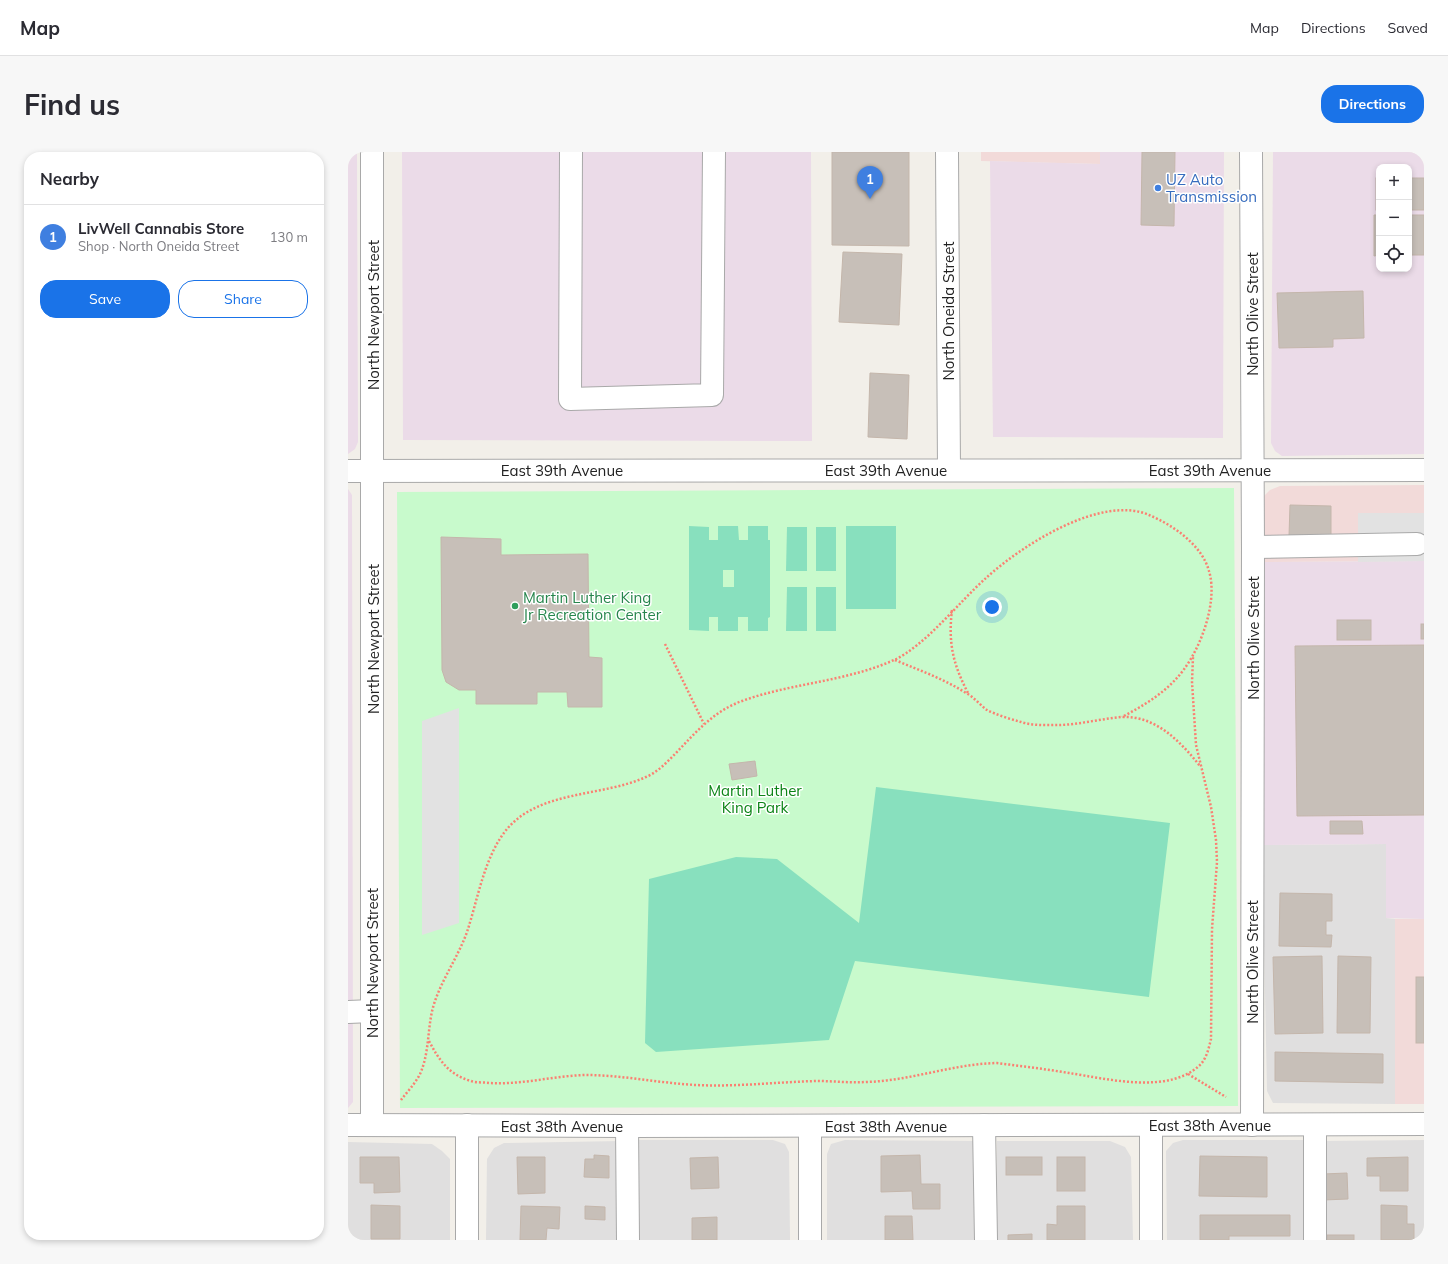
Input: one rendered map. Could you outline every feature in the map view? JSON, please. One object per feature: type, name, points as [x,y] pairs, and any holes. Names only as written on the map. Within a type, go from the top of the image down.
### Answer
[{"type":"street","name":"North Newport Street","points":[[372,152],[372,1125]]},
{"type":"street","points":[[571,152],[570,399],[712,395],[714,152]]},
{"type":"street","name":"North Oneida Street","points":[[947,152],[949,470]]},
{"type":"street","name":"North Olive Street","points":[[1251,152],[1253,548],[1252,1125]]},
{"type":"street","name":"East 39th Avenue","points":[[348,470],[1424,470]]},
{"type":"street","points":[[1253,548],[1417,544]]},
{"type":"street","points":[[348,1012],[372,1011]]},
{"type":"street","name":"East 38th Avenue","points":[[348,1125],[810,1126],[1424,1124]]},
{"type":"street","points":[[467,1125],[467,1240]]},
{"type":"street","points":[[984,1125],[986,1240]]},
{"type":"street","points":[[1151,1125],[1151,1240]]},
{"type":"street","points":[[1315,1125],[1315,1240]]},
{"type":"street","points":[[627,1126],[628,1240]]},
{"type":"street","points":[[810,1126],[810,1240]]},
{"type":"path","points":[[401,1100],[421,1072],[434,1004],[466,934],[490,860],[506,830],[518,818],[533,809],[555,801],[614,787],[649,776],[662,766],[714,715],[742,701],[859,673],[894,660],[907,653],[923,639],[989,575],[1037,541],[1093,513],[1116,509],[1133,510],[1150,515],[1183,534],[1201,555],[1210,572],[1211,590],[1209,610],[1202,636],[1193,657],[1176,679],[1158,696],[1122,717]]},
{"type":"path","points":[[952,610],[950,642],[953,659],[968,694]]},
{"type":"path","points":[[665,644],[704,724]]},
{"type":"path","points":[[428,1040],[438,1057],[448,1069],[459,1077],[472,1082],[494,1083],[517,1083],[583,1075],[605,1075],[696,1085],[817,1081],[866,1082],[976,1063],[997,1063],[1131,1082],[1161,1082],[1188,1074],[1201,1063],[1208,1053],[1211,1039],[1212,936],[1217,862],[1216,840],[1211,807],[1201,768],[1195,721],[1193,657]]},
{"type":"path","points":[[894,660],[942,679],[968,694],[987,710],[1024,723],[1044,726],[1122,717],[1138,719],[1170,733],[1201,768]]},
{"type":"path","points":[[1188,1074],[1226,1097]]},
{"type":"shaded area","points":[[348,152],[357,152],[358,442],[355,449],[348,454]]},
{"type":"shaded area","points":[[402,152],[811,152],[812,441],[403,440]]},
{"type":"shaded area","points":[[981,152],[1100,152],[1100,164],[981,161]]},
{"type":"shaded area","points":[[1100,152],[1224,152],[1223,438],[993,437],[990,161],[1100,164]]},
{"type":"shaded area","points":[[1273,152],[1424,152],[1424,454],[1282,456],[1275,451],[1271,443]]},
{"type":"shaded area","points":[[1424,485],[1424,561],[1264,562],[1263,506],[1264,496],[1270,490],[1280,486]]},
{"type":"shaded area","points":[[348,489],[352,495],[353,1102],[348,1108]]},
{"type":"shaded area","points":[[1358,513],[1424,513],[1424,561],[1358,562]]},
{"type":"shaded area","points":[[1424,561],[1424,919],[1386,918],[1386,844],[1262,845],[1264,562]]},
{"type":"shaded area","points":[[459,708],[459,923],[422,935],[422,721]]},
{"type":"shaded area","points":[[1386,844],[1386,918],[1395,919],[1395,1104],[1273,1103],[1267,1091],[1262,845]]},
{"type":"shaded area","points":[[1395,919],[1424,919],[1424,1104],[1395,1104]]},
{"type":"shaded area","points":[[636,1140],[773,1140],[785,1144],[789,1152],[790,1240],[636,1240]]},
{"type":"shaded area","points":[[845,1140],[979,1141],[980,1240],[827,1240],[827,1154],[831,1144]]},
{"type":"shaded area","points":[[1183,1140],[1305,1140],[1305,1240],[1167,1240],[1166,1151],[1173,1143]]},
{"type":"shaded area","points":[[1424,1140],[1424,1240],[1323,1240],[1322,1141]]},
{"type":"shaded area","points":[[621,1141],[621,1240],[486,1240],[487,1159],[494,1148],[504,1143]]},
{"type":"shaded area","points":[[997,1141],[1110,1141],[1125,1147],[1131,1157],[1133,1240],[997,1240]]},
{"type":"shaded area","points":[[348,1142],[432,1144],[442,1151],[450,1159],[450,1240],[348,1240]]},
{"type":"green space","name":"Martin Luther King Park","points":[[1234,488],[1238,1106],[400,1108],[397,492]]},
{"type":"green space","points":[[689,526],[709,527],[709,540],[718,540],[718,526],[738,526],[739,540],[748,540],[748,526],[768,526],[768,540],[770,540],[770,617],[768,618],[768,631],[748,631],[748,617],[738,617],[738,631],[718,631],[718,617],[709,617],[709,631],[689,630]],"holes":[[[723,570],[734,570],[734,587],[723,587]]]},
{"type":"green space","points":[[846,526],[896,526],[896,609],[846,609]]},
{"type":"green space","points":[[787,527],[807,527],[807,571],[786,571]]},
{"type":"green space","points":[[816,527],[836,527],[836,571],[816,571]]},
{"type":"green space","points":[[787,587],[807,587],[807,631],[786,631]]},
{"type":"green space","points":[[816,587],[836,587],[836,631],[816,631]]},
{"type":"green space","points":[[876,787],[1170,823],[1149,997],[855,961],[829,1040],[656,1052],[645,1043],[649,879],[736,857],[777,859],[859,923]]},
{"type":"building","points":[[832,152],[909,152],[909,246],[832,245]]},
{"type":"building","name":"UZ Auto Transmission","points":[[1142,152],[1175,152],[1174,226],[1141,225]]},
{"type":"building","points":[[1412,178],[1424,178],[1424,210],[1412,210]]},
{"type":"building","points":[[1374,215],[1376,215],[1376,256],[1374,256]]},
{"type":"building","points":[[1412,215],[1424,215],[1424,255],[1412,255]]},
{"type":"building","points":[[843,252],[902,254],[899,325],[839,322]]},
{"type":"building","points":[[1363,291],[1364,338],[1333,339],[1333,347],[1279,348],[1277,293]]},
{"type":"building","points":[[870,373],[909,375],[907,439],[868,437]]},
{"type":"building","points":[[1290,505],[1331,506],[1331,536],[1289,536]]},
{"type":"building","name":"Martin Luther King Jr Recreation Center","points":[[441,537],[501,539],[501,555],[588,554],[589,657],[602,658],[602,707],[568,707],[567,692],[537,692],[537,704],[476,704],[476,690],[459,690],[446,682],[442,670]]},
{"type":"building","points":[[1337,620],[1371,620],[1371,640],[1337,640]]},
{"type":"building","points":[[1421,624],[1424,624],[1424,639],[1421,639]]},
{"type":"building","points":[[1424,645],[1424,815],[1297,816],[1295,646]]},
{"type":"building","points":[[755,761],[757,776],[732,780],[729,764]]},
{"type":"building","points":[[1330,821],[1362,821],[1363,834],[1330,834]]},
{"type":"building","points":[[1280,893],[1332,894],[1332,921],[1326,921],[1326,935],[1332,935],[1331,947],[1279,946]]},
{"type":"building","points":[[1322,956],[1323,1033],[1275,1034],[1273,957]]},
{"type":"building","points":[[1338,956],[1371,957],[1370,1033],[1337,1033]]},
{"type":"building","points":[[1416,977],[1424,977],[1424,1043],[1416,1043]]},
{"type":"building","points":[[1275,1052],[1383,1054],[1383,1083],[1275,1081]]},
{"type":"building","points":[[594,1155],[609,1156],[609,1178],[584,1177],[585,1159],[594,1159]]},
{"type":"building","points":[[920,1155],[921,1184],[940,1184],[940,1209],[913,1209],[912,1191],[881,1192],[881,1156]]},
{"type":"building","points":[[1200,1156],[1267,1157],[1267,1197],[1199,1196]]},
{"type":"building","points":[[360,1157],[399,1157],[400,1192],[374,1193],[374,1183],[360,1183]]},
{"type":"building","points":[[517,1157],[545,1157],[545,1193],[518,1194]]},
{"type":"building","points":[[718,1157],[719,1188],[691,1189],[690,1158]]},
{"type":"building","points":[[1006,1157],[1042,1157],[1042,1175],[1006,1175]]},
{"type":"building","points":[[1057,1157],[1085,1157],[1085,1191],[1057,1191]]},
{"type":"building","points":[[1408,1157],[1408,1191],[1380,1191],[1380,1176],[1367,1176],[1367,1158]]},
{"type":"building","points":[[1347,1173],[1348,1199],[1323,1200],[1323,1174]]},
{"type":"building","points":[[371,1205],[400,1206],[400,1239],[371,1239]]},
{"type":"building","points":[[1381,1205],[1407,1206],[1407,1224],[1414,1224],[1414,1240],[1381,1240]]},
{"type":"building","points":[[521,1206],[560,1207],[559,1229],[547,1228],[546,1240],[520,1240]]},
{"type":"building","points":[[585,1206],[605,1207],[605,1220],[585,1219]]},
{"type":"building","points":[[1057,1206],[1085,1206],[1085,1240],[1047,1240],[1047,1224],[1057,1225]]},
{"type":"building","points":[[1200,1215],[1290,1215],[1290,1236],[1229,1236],[1229,1240],[1200,1240]]},
{"type":"building","points":[[885,1216],[912,1216],[913,1240],[885,1240]]},
{"type":"building","points":[[717,1217],[717,1240],[692,1240],[692,1218]]},
{"type":"building","points":[[1032,1234],[1032,1240],[1008,1240],[1008,1235]]},
{"type":"building","points":[[1327,1235],[1354,1235],[1354,1240],[1327,1240]]},
{"type":"place","name":"UZ Auto Transmission","points":[[1158,188]]},
{"type":"place","name":"LivWell Cannabis Store","points":[[870,199]]},
{"type":"place","name":"Martin Luther King Jr Recreation Center","points":[[515,606]]}]
